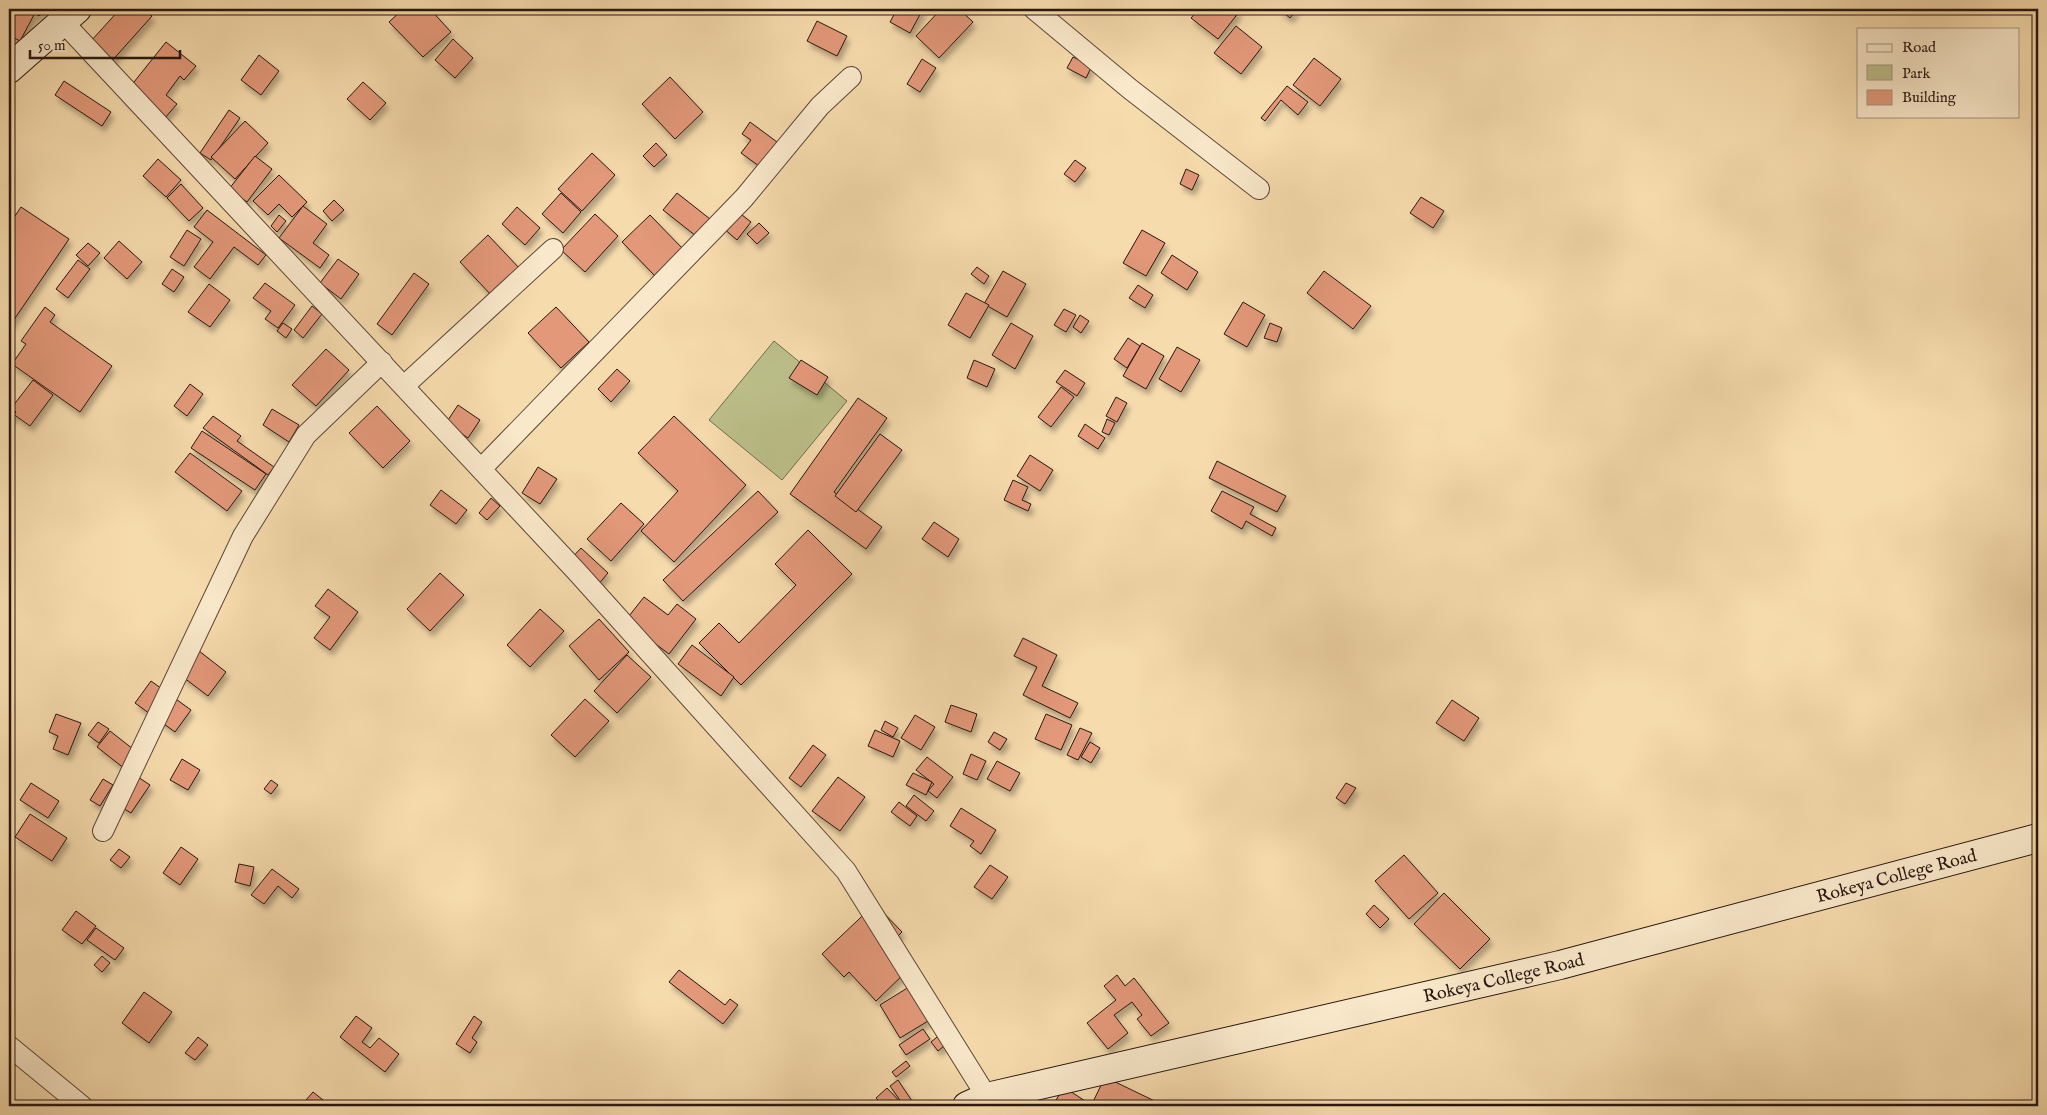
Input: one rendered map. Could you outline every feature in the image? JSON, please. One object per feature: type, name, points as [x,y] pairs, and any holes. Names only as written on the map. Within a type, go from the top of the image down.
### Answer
[{"type":"street","points":[[1034,9],[1130,89],[1259,189]]},
{"type":"street","points":[[9,69],[70,16],[382,362],[577,572],[846,871],[986,1103]]},
{"type":"street","points":[[481,468],[744,198],[820,106],[851,76]]},
{"type":"street","points":[[404,386],[553,249]]},
{"type":"street","points":[[103,831],[242,536],[306,435],[382,362]]},
{"type":"street","name":"Rokeya College Road","points":[[986,1103],[1560,965],[2038,838]]},
{"type":"street","points":[[9,1046],[82,1106]]},
{"type":"green space","points":[[774,341],[847,401],[782,480],[709,420]]},
{"type":"building","points":[[9,9],[27,9],[35,13],[20,41],[9,35]]},
{"type":"building","points":[[29,9],[44,9],[39,16]]},
{"type":"building","points":[[120,9],[143,9],[152,16],[102,72],[81,52]]},
{"type":"building","points":[[403,9],[430,9],[451,32],[423,57],[389,22]]},
{"type":"building","points":[[897,9],[923,9],[910,33],[890,22]]},
{"type":"building","points":[[941,9],[959,9],[973,22],[939,58],[916,36]]},
{"type":"building","points":[[1199,9],[1235,9],[1239,12],[1218,39],[1191,18]]},
{"type":"building","points":[[1279,9],[1297,9],[1290,18]]},
{"type":"building","points":[[817,21],[847,36],[837,56],[807,41]]},
{"type":"building","points":[[1236,26],[1262,47],[1241,74],[1214,53]]},
{"type":"building","points":[[453,39],[473,58],[455,78],[435,60]]},
{"type":"building","points":[[166,42],[196,66],[184,80],[180,76],[166,95],[177,104],[158,126],[122,97]]},
{"type":"building","points":[[259,55],[279,71],[261,95],[241,80]]},
{"type":"building","points":[[1073,57],[1092,66],[1086,78],[1067,68]]},
{"type":"building","points":[[1314,58],[1341,79],[1320,106],[1293,85]]},
{"type":"building","points":[[922,59],[936,68],[920,92],[907,84]]},
{"type":"building","points":[[670,77],[703,112],[675,139],[642,104]]},
{"type":"building","points":[[64,81],[111,112],[102,126],[55,95]]},
{"type":"building","points":[[363,82],[386,103],[370,120],[347,99]]},
{"type":"building","points":[[1287,86],[1308,102],[1298,115],[1281,100],[1265,121],[1261,118]]},
{"type":"building","points":[[229,110],[240,118],[211,160],[200,153]]},
{"type":"building","points":[[245,121],[268,143],[235,179],[211,157]]},
{"type":"building","points":[[750,122],[777,142],[759,166],[741,153],[751,140],[742,134]]},
{"type":"building","points":[[656,143],[667,155],[654,167],[643,156]]},
{"type":"building","points":[[592,153],[615,175],[582,211],[558,189]]},
{"type":"building","points":[[255,156],[272,169],[247,202],[229,189]]},
{"type":"building","points":[[158,159],[181,180],[166,197],[143,176]]},
{"type":"building","points":[[1075,160],[1086,168],[1075,182],[1064,174]]},
{"type":"building","points":[[1186,169],[1199,175],[1192,190],[1180,184]]},
{"type":"building","points":[[279,175],[307,202],[292,217],[279,204],[268,215],[253,201]]},
{"type":"building","points":[[181,184],[203,208],[189,221],[167,198]]},
{"type":"building","points":[[561,193],[581,212],[563,233],[542,214]]},
{"type":"building","points":[[677,193],[710,219],[696,236],[663,210]]},
{"type":"building","points":[[1421,197],[1444,211],[1433,228],[1410,213]]},
{"type":"building","points":[[334,200],[344,210],[332,221],[323,211]]},
{"type":"building","points":[[303,206],[327,224],[313,243],[329,255],[320,268],[279,238]]},
{"type":"building","points":[[21,207],[69,239],[9,327],[9,225]]},
{"type":"building","points":[[517,207],[540,228],[525,245],[502,224]]},
{"type":"building","points":[[207,210],[266,255],[258,265],[234,247],[210,279],[194,267],[213,242],[194,227]]},
{"type":"building","points":[[737,211],[751,222],[737,240],[723,228]]},
{"type":"building","points":[[595,214],[618,236],[585,272],[561,250]]},
{"type":"building","points":[[279,215],[286,221],[277,232],[271,226]]},
{"type":"building","points":[[650,215],[684,250],[656,277],[622,242]]},
{"type":"building","points":[[759,223],[769,233],[757,244],[747,234]]},
{"type":"building","points":[[187,230],[201,239],[184,266],[170,257]]},
{"type":"building","points":[[1142,230],[1165,243],[1146,276],[1123,263]]},
{"type":"building","points":[[488,235],[521,270],[493,297],[460,262]]},
{"type":"building","points":[[119,241],[142,262],[127,279],[104,258]]},
{"type":"building","points":[[88,243],[100,253],[88,266],[76,255]]},
{"type":"building","points":[[1172,255],[1198,272],[1187,290],[1161,273]]},
{"type":"building","points":[[338,259],[359,274],[341,299],[320,283]]},
{"type":"building","points":[[78,260],[90,269],[68,298],[56,289]]},
{"type":"building","points":[[977,267],[989,276],[984,284],[971,274]]},
{"type":"building","points":[[172,269],[184,277],[174,292],[162,284]]},
{"type":"building","points":[[1003,271],[1026,284],[1007,317],[984,304]]},
{"type":"building","points":[[1324,271],[1371,306],[1353,329],[1307,293]]},
{"type":"building","points":[[414,273],[429,284],[392,335],[377,324]]},
{"type":"building","points":[[265,283],[295,305],[278,328],[265,319],[271,311],[253,298]]},
{"type":"building","points":[[209,284],[230,300],[210,327],[188,312]]},
{"type":"building","points":[[1138,285],[1153,295],[1145,308],[1129,298]]},
{"type":"building","points":[[966,293],[989,305],[970,338],[948,325]]},
{"type":"building","points":[[1243,302],[1265,315],[1247,347],[1224,334]]},
{"type":"building","points":[[312,306],[322,314],[303,338],[294,330]]},
{"type":"building","points":[[45,307],[55,315],[50,322],[112,366],[80,412],[12,364],[26,344],[21,341]]},
{"type":"building","points":[[556,307],[589,342],[561,368],[528,333]]},
{"type":"building","points":[[1064,309],[1076,315],[1066,332],[1054,325]]},
{"type":"building","points":[[1080,315],[1089,321],[1081,333],[1073,327]]},
{"type":"building","points":[[283,323],[292,329],[286,338],[277,331]]},
{"type":"building","points":[[1011,323],[1033,336],[1015,369],[992,355]]},
{"type":"building","points":[[1270,323],[1282,328],[1277,342],[1264,338]]},
{"type":"building","points":[[1128,338],[1140,346],[1127,368],[1114,359]]},
{"type":"building","points":[[1142,343],[1164,356],[1146,389],[1123,376]]},
{"type":"building","points":[[1177,347],[1200,360],[1181,392],[1159,379]]},
{"type":"building","points":[[326,349],[349,370],[316,406],[292,385]]},
{"type":"building","points":[[801,360],[828,377],[817,395],[789,378]]},
{"type":"building","points":[[974,360],[995,369],[987,387],[967,378]]},
{"type":"building","points":[[617,369],[630,381],[611,402],[598,389]]},
{"type":"building","points":[[1065,370],[1085,383],[1077,396],[1056,382]]},
{"type":"building","points":[[33,380],[53,395],[30,426],[9,411]]},
{"type":"building","points":[[190,384],[203,394],[187,416],[174,406]]},
{"type":"building","points":[[1061,387],[1074,397],[1051,427],[1038,417]]},
{"type":"building","points":[[1116,397],[1127,403],[1117,422],[1106,416]]},
{"type":"building","points":[[858,398],[887,418],[834,492],[882,527],[866,549],[790,494]]},
{"type":"building","points":[[458,405],[480,420],[468,438],[446,423]]},
{"type":"building","points":[[9,406],[16,412],[9,421]]},
{"type":"building","points":[[377,406],[410,441],[383,468],[349,433]]},
{"type":"building","points":[[272,409],[299,425],[289,442],[263,425]]},
{"type":"building","points":[[213,416],[241,436],[237,441],[274,467],[268,475],[203,428]]},
{"type":"building","points":[[674,416],[746,485],[674,562],[641,531],[678,491],[638,453]]},
{"type":"building","points":[[1107,419],[1115,423],[1109,435],[1102,432]]},
{"type":"building","points":[[1085,424],[1105,438],[1098,449],[1078,436]]},
{"type":"building","points":[[202,431],[266,474],[255,490],[191,448]]},
{"type":"building","points":[[880,434],[902,450],[856,512],[835,496]]},
{"type":"building","points":[[190,453],[242,491],[227,511],[175,472]]},
{"type":"building","points":[[1030,455],[1053,470],[1040,491],[1017,476]]},
{"type":"building","points":[[1217,461],[1286,496],[1277,512],[1209,478]]},
{"type":"building","points":[[538,467],[557,479],[540,504],[522,493]]},
{"type":"building","points":[[1013,480],[1028,487],[1022,500],[1031,504],[1028,511],[1004,500]]},
{"type":"building","points":[[441,490],[467,510],[456,524],[430,505]]},
{"type":"building","points":[[758,491],[778,512],[683,601],[663,580]]},
{"type":"building","points":[[1222,491],[1254,507],[1250,514],[1276,528],[1272,536],[1246,521],[1242,529],[1211,511]]},
{"type":"building","points":[[491,498],[500,506],[487,520],[479,513]]},
{"type":"building","points":[[621,503],[644,524],[611,561],[587,539]]},
{"type":"building","points":[[934,522],[959,539],[948,557],[922,539]]},
{"type":"building","points":[[808,530],[852,574],[741,685],[699,643],[719,623],[739,643],[796,585],[775,564]]},
{"type":"building","points":[[581,548],[608,573],[597,586],[569,561]]},
{"type":"building","points":[[440,573],[464,595],[430,631],[407,609]]},
{"type":"building","points":[[328,589],[358,612],[330,650],[314,638],[330,617],[315,606]]},
{"type":"building","points":[[644,597],[668,615],[677,604],[696,619],[669,654],[625,621]]},
{"type":"building","points":[[540,609],[564,631],[530,667],[507,645]]},
{"type":"building","points":[[599,619],[629,652],[599,680],[569,646]]},
{"type":"building","points":[[1023,638],[1057,655],[1042,686],[1078,703],[1070,718],[1023,695],[1037,667],[1014,656]]},
{"type":"building","points":[[692,645],[734,677],[721,696],[678,664]]},
{"type":"building","points":[[194,647],[226,672],[208,696],[175,671]]},
{"type":"building","points":[[627,655],[651,677],[617,713],[594,691]]},
{"type":"building","points":[[151,681],[191,710],[175,732],[135,703]]},
{"type":"building","points":[[585,699],[609,721],[575,757],[551,735]]},
{"type":"building","points":[[1452,700],[1479,718],[1464,741],[1436,723]]},
{"type":"building","points":[[951,705],[977,714],[971,732],[945,722]]},
{"type":"building","points":[[56,714],[81,723],[68,755],[53,749],[58,736],[49,732]]},
{"type":"building","points":[[1046,714],[1072,725],[1061,750],[1035,739]]},
{"type":"building","points":[[915,715],[935,727],[921,750],[901,738]]},
{"type":"building","points":[[885,721],[898,728],[893,737],[881,730]]},
{"type":"building","points":[[98,722],[109,729],[99,743],[88,735]]},
{"type":"building","points":[[1080,728],[1092,733],[1078,760],[1067,755]]},
{"type":"building","points":[[875,730],[900,741],[893,757],[868,746]]},
{"type":"building","points":[[110,731],[138,753],[125,769],[97,747]]},
{"type":"building","points":[[994,732],[1007,739],[1000,750],[988,742]]},
{"type":"building","points":[[1090,742],[1100,748],[1091,763],[1081,757]]},
{"type":"building","points":[[813,745],[826,755],[801,787],[789,778]]},
{"type":"building","points":[[971,754],[986,761],[977,780],[963,774]]},
{"type":"building","points":[[927,757],[953,777],[937,798],[928,791],[934,784],[916,770]]},
{"type":"building","points":[[182,759],[200,770],[188,790],[170,780]]},
{"type":"building","points":[[997,761],[1020,773],[1010,791],[987,779]]},
{"type":"building","points":[[132,773],[150,785],[131,813],[113,802]]},
{"type":"building","points":[[913,773],[932,782],[926,795],[906,785]]},
{"type":"building","points":[[838,777],[865,797],[840,831],[812,811]]},
{"type":"building","points":[[103,779],[113,785],[100,806],[90,800]]},
{"type":"building","points":[[271,780],[278,785],[271,794],[264,789]]},
{"type":"building","points":[[31,783],[59,801],[48,818],[20,800]]},
{"type":"building","points":[[1346,783],[1356,788],[1345,804],[1336,798]]},
{"type":"building","points":[[914,795],[934,811],[926,821],[906,806]]},
{"type":"building","points":[[899,802],[917,816],[910,826],[891,812]]},
{"type":"building","points":[[961,808],[996,830],[981,854],[970,846],[974,841],[950,826]]},
{"type":"building","points":[[30,814],[67,838],[52,861],[15,837]]},
{"type":"building","points":[[181,847],[198,859],[180,885],[163,873]]},
{"type":"building","points":[[119,849],[130,857],[121,868],[110,860]]},
{"type":"building","points":[[1404,855],[1438,893],[1409,919],[1375,881]]},
{"type":"building","points":[[239,864],[254,867],[250,886],[235,882]]},
{"type":"building","points":[[990,865],[1008,877],[992,899],[974,887]]},
{"type":"building","points":[[272,869],[299,889],[292,898],[278,886],[264,904],[251,895]]},
{"type":"building","points":[[1444,893],[1490,939],[1460,969],[1414,924]]},
{"type":"building","points":[[875,904],[902,932],[887,946],[909,969],[876,1001],[849,972],[844,977],[822,954]]},
{"type":"building","points":[[1374,905],[1389,919],[1380,928],[1366,914]]},
{"type":"building","points":[[76,911],[96,926],[82,944],[62,930]]},
{"type":"building","points":[[96,928],[124,948],[115,960],[87,940]]},
{"type":"building","points":[[102,956],[110,963],[102,972],[94,965]]},
{"type":"building","points":[[679,970],[725,1005],[730,999],[738,1005],[723,1024],[669,982]]},
{"type":"building","points":[[1117,975],[1125,986],[1134,978],[1169,1023],[1151,1036],[1137,1019],[1142,1015],[1132,1002],[1114,1015],[1128,1033],[1108,1049],[1087,1023],[1116,1000],[1104,986]]},
{"type":"building","points":[[912,985],[933,1018],[900,1038],[880,1005]]},
{"type":"building","points":[[144,992],[172,1012],[149,1043],[122,1023]]},
{"type":"building","points":[[356,1016],[372,1028],[362,1042],[370,1048],[379,1038],[399,1054],[385,1072],[340,1037]]},
{"type":"building","points":[[474,1016],[482,1022],[472,1038],[477,1042],[470,1053],[456,1044]]},
{"type":"building","points":[[923,1029],[930,1039],[906,1055],[899,1045]]},
{"type":"building","points":[[943,1032],[950,1041],[938,1051],[931,1042]]},
{"type":"building","points":[[198,1037],[208,1045],[195,1060],[185,1053]]},
{"type":"building","points":[[906,1061],[910,1066],[896,1077],[892,1072]]},
{"type":"building","points":[[1105,1077],[1165,1106],[1091,1106]]},
{"type":"building","points":[[898,1080],[914,1104],[911,1106],[904,1106],[890,1086]]},
{"type":"building","points":[[1064,1087],[1085,1101],[1081,1106],[1065,1106],[1056,1100]]},
{"type":"building","points":[[887,1088],[904,1106],[884,1106],[876,1098]]},
{"type":"building","points":[[313,1092],[323,1100],[319,1106],[314,1106],[306,1100]]}]
